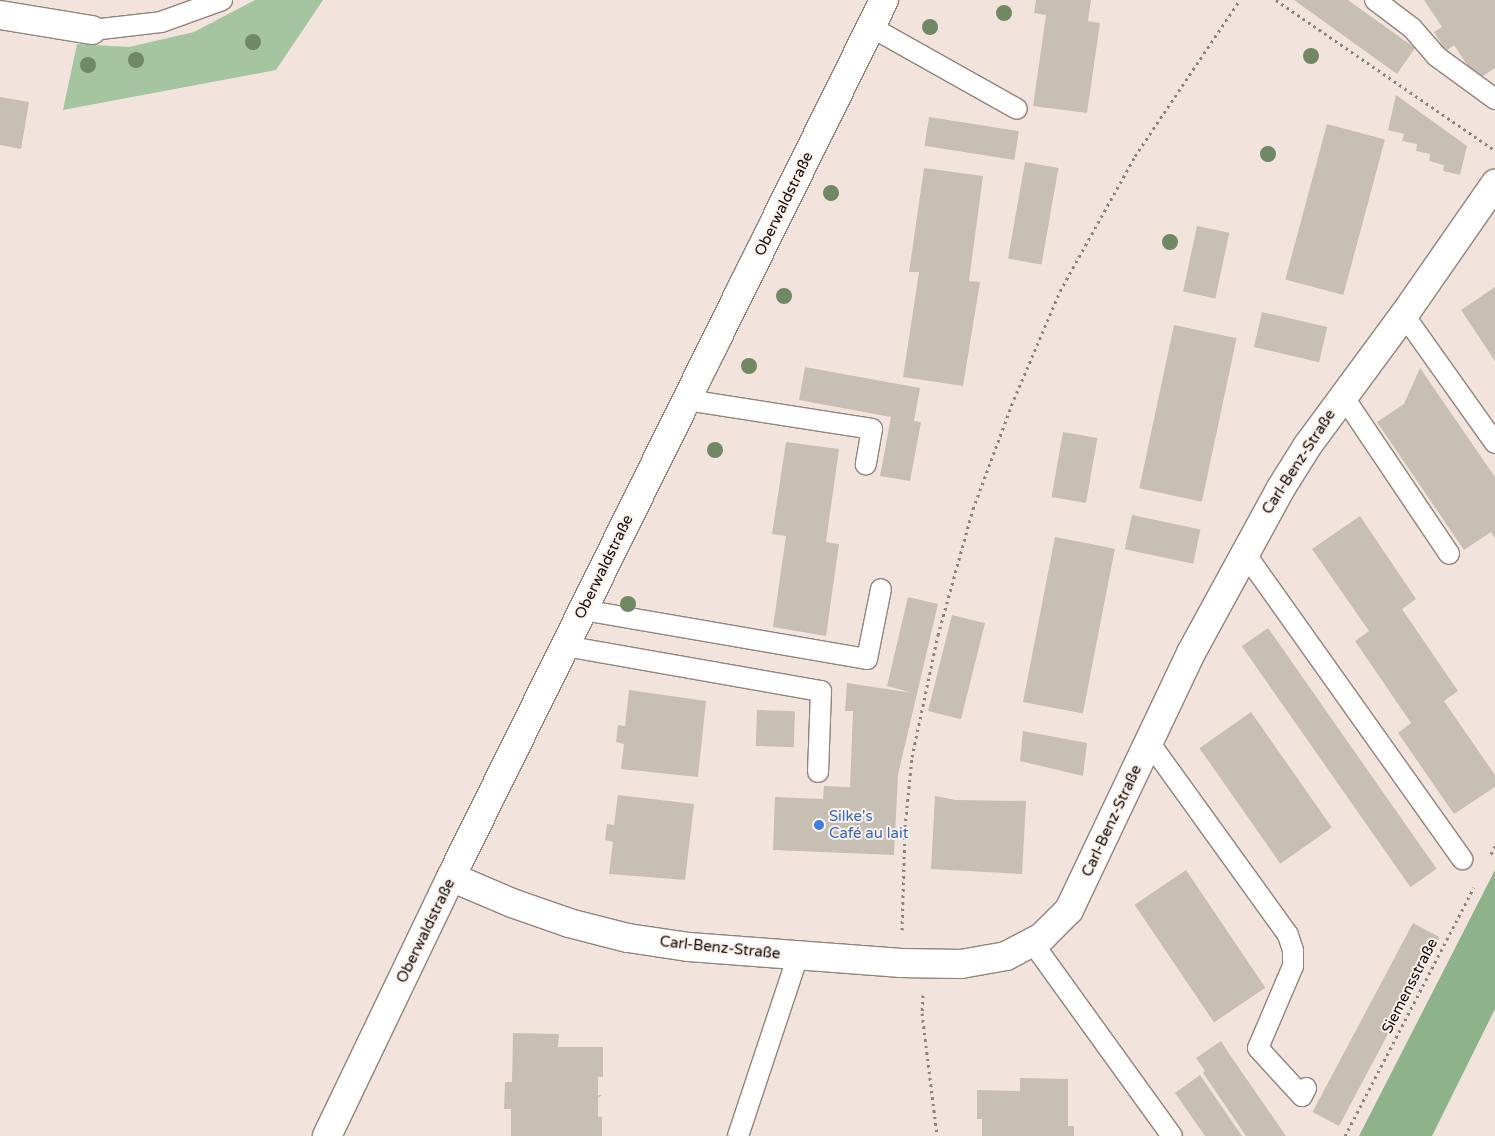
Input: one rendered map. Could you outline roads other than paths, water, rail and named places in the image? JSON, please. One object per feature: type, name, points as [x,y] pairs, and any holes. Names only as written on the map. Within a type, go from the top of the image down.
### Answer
[{"type":"street","name":"Oberwaldstraße","points":[[327,1136],[565,646],[884,0]]},
{"type":"street","points":[[0,15],[92,30]]},
{"type":"street","name":"Carl-Benz-Straße","points":[[452,877],[512,903],[569,923],[628,938],[689,947],[798,956],[961,964],[1006,956],[1042,937],[1069,910],[1244,552],[1308,445],[1404,315],[1495,184]]},
{"type":"lane","points":[[92,30],[160,22],[222,0]]},
{"type":"lane","points":[[1375,0],[1412,28],[1436,56],[1495,99]]},
{"type":"lane","points":[[871,27],[1017,109]]},
{"type":"lane","points":[[1404,315],[1495,443]]},
{"type":"lane","points":[[1343,396],[1449,554]]},
{"type":"lane","points":[[687,400],[872,428],[866,464]]},
{"type":"lane","points":[[1244,552],[1462,859]]},
{"type":"lane","points":[[583,610],[867,659],[882,589]]},
{"type":"lane","points":[[565,646],[821,691],[818,772]]},
{"type":"lane","points":[[1150,742],[1288,935],[1293,950],[1293,966],[1258,1048],[1302,1096],[1306,1088]]},
{"type":"lane","points":[[1032,942],[1172,1136]]},
{"type":"lane","points":[[738,1136],[798,956]]},
{"type":"place","name":"Silke's Café au lait","points":[[819,825]]}]
